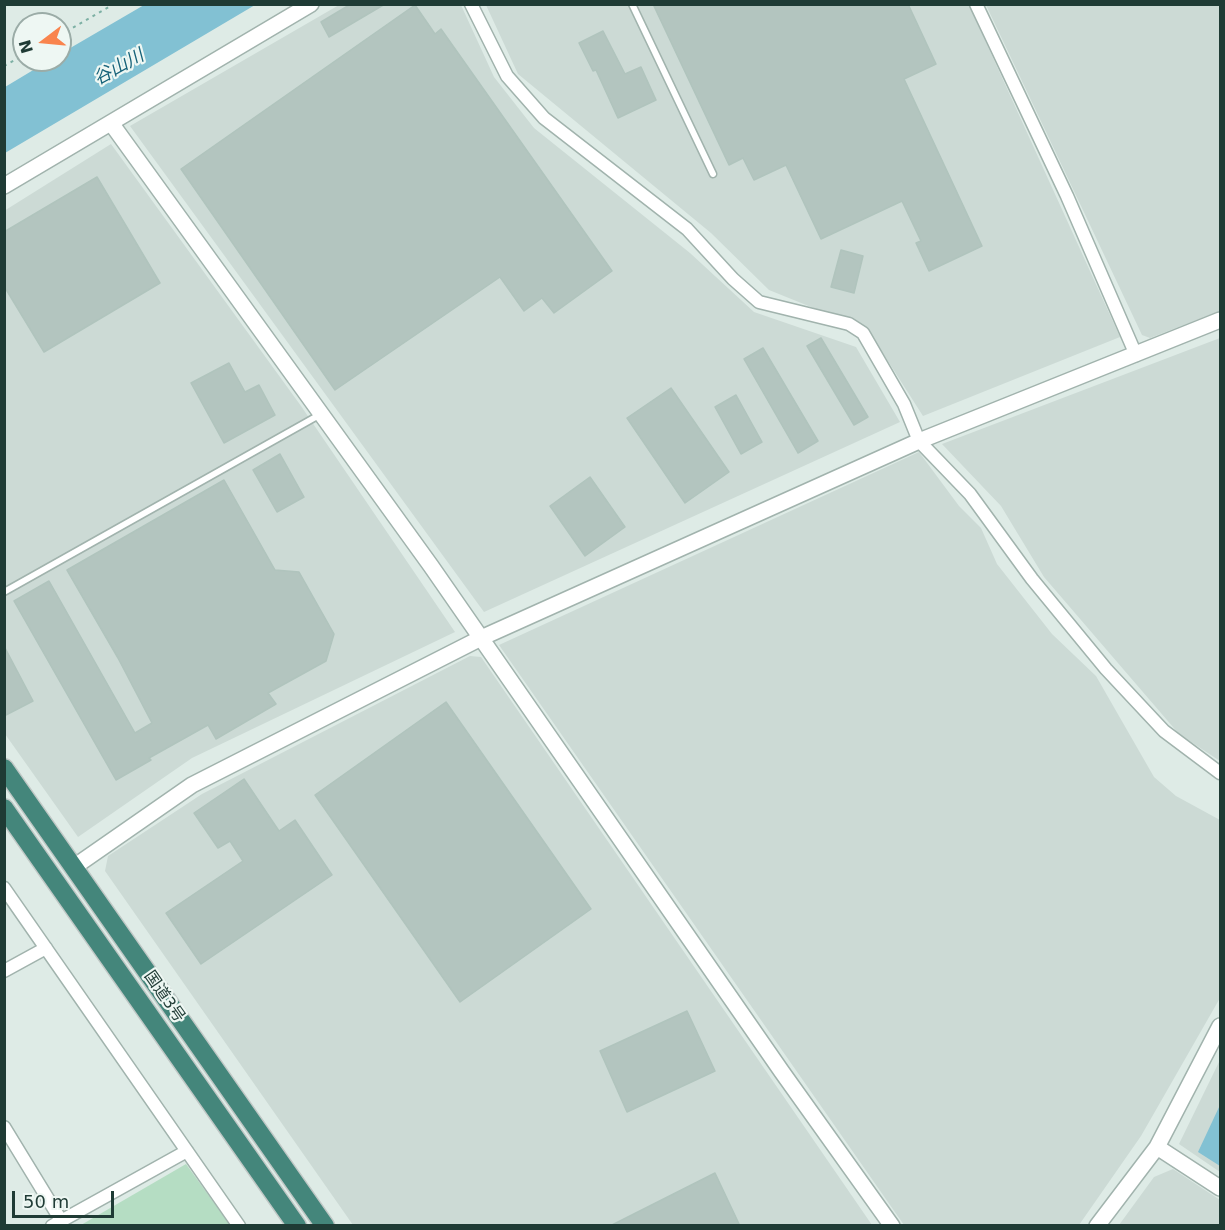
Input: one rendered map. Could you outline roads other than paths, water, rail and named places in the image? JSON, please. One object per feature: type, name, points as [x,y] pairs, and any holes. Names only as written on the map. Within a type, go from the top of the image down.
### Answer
[{"type":"highway","name":"国道3号","points":[[4,768],[325,1226]]},
{"type":"highway","name":"国道3号","points":[[4,808],[297,1226]]},
{"type":"street","points":[[4,186],[311,4]]},
{"type":"street","points":[[471,4],[507,76],[544,118],[687,230],[733,279],[759,302],[849,324],[863,333],[875,350],[904,404],[919,441],[970,494],[1032,579],[1106,669],[1164,731],[1221,773]]},
{"type":"street","points":[[976,4],[1067,196],[1136,355]]},
{"type":"street","points":[[111,123],[322,413],[892,1226]]},
{"type":"street","points":[[74,867],[192,785],[482,639],[919,441],[1221,320]]},
{"type":"street","points":[[4,888],[239,1226]]},
{"type":"street","points":[[4,971],[46,948]]},
{"type":"street","points":[[1097,1226],[1156,1146],[1221,1026]]},
{"type":"street","points":[[4,1127],[57,1224],[187,1151]]},
{"type":"street","points":[[1156,1146],[1221,1188]]},
{"type":"lane","points":[[632,4],[713,174]]},
{"type":"lane","points":[[4,592],[322,413]]},
{"type":"water","name":"谷山川","points":[[144,5],[255,5],[5,153],[5,87],[30,72],[72,72],[72,47]]},
{"type":"water","points":[[1220,1105],[1220,1166],[1198,1152]]}]
